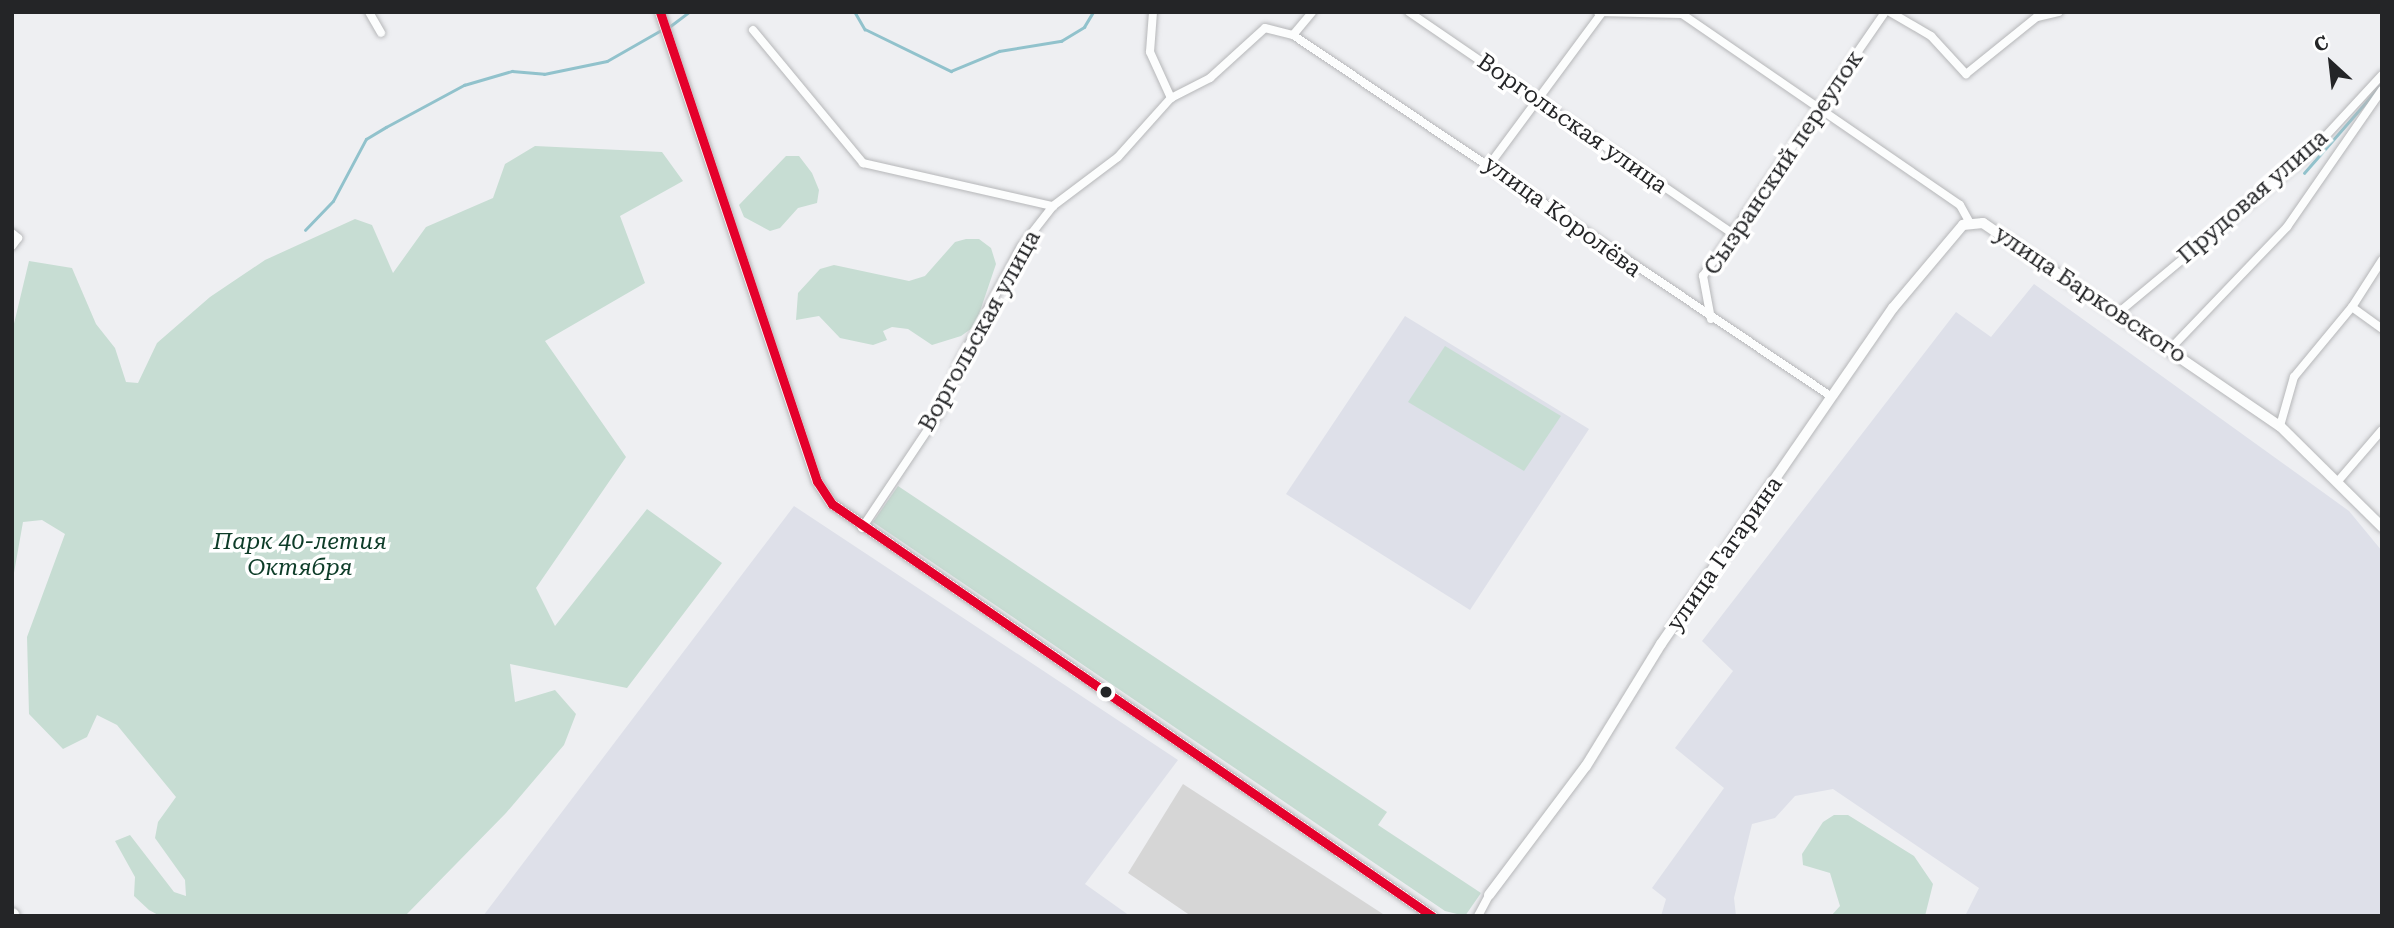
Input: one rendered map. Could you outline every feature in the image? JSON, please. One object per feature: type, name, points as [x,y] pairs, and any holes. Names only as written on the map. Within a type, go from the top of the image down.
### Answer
[{"type":"street","points":[[369,12],[381,33]]},
{"type":"street","points":[[660,12],[817,481],[832,504],[861,529],[1432,916]]},
{"type":"street","points":[[1153,12],[1150,52],[1171,98]]},
{"type":"street","points":[[1293,35],[1312,12]]},
{"type":"street","name":"Воргольская улица","points":[[1409,12],[1537,104],[1735,235]]},
{"type":"street","points":[[1888,12],[1931,36],[1966,74],[2037,17],[2058,12]]},
{"type":"street","name":"Сызранский переулок","points":[[1711,319],[1703,276],[1735,235],[1888,12]]},
{"type":"street","points":[[1490,164],[1537,104],[1600,13]]},
{"type":"street","name":"улица Барковского","points":[[1600,13],[1683,13],[1960,205],[1970,223],[1983,223],[2171,348],[2280,426],[2339,480],[2382,527]]},
{"type":"street","name":"Воргольская улица","points":[[861,529],[942,410],[958,363],[1021,247],[1053,206],[1118,158],[1171,98],[1210,78],[1265,28],[1293,35]]},
{"type":"street","points":[[753,30],[863,163],[1053,206]]},
{"type":"street","name":"улица Королёва","points":[[1293,35],[1490,164],[1711,319],[1832,397]]},
{"type":"street","name":"Прудовая улица","points":[[2118,313],[2309,154],[2382,75]]},
{"type":"street","name":"Прудовая улица","points":[[2171,348],[2287,227],[2382,90]]},
{"type":"street","name":"улица Гагарина","points":[[1478,916],[1489,895],[1586,766],[1661,643],[1832,397],[1951,234],[1970,223]]},
{"type":"street","points":[[12,233],[19,238],[12,246]]},
{"type":"street","points":[[2280,426],[2294,377],[2352,307],[2382,260]]},
{"type":"street","points":[[2352,307],[2382,328]]},
{"type":"street","points":[[2339,480],[2382,430]]},
{"type":"street","points":[[1487,916],[1489,895]]},
{"type":"shaded area","points":[[2034,284],[2349,511],[2382,551],[2382,916],[1965,916],[1979,888],[1833,789],[1795,796],[1775,818],[1752,824],[1734,898],[1736,916],[1661,916],[1666,899],[1652,888],[1724,788],[1675,748],[1733,671],[1702,641],[1956,312],[1991,337]]},
{"type":"shaded area","points":[[1405,316],[1589,429],[1470,610],[1286,494]]},
{"type":"shaded area","points":[[794,506],[1178,760],[1085,884],[1130,916],[483,916]]},
{"type":"green space","name":"Парк 40-летия Октября","points":[[535,146],[662,152],[683,181],[620,216],[645,283],[545,341],[626,457],[536,588],[555,626],[647,509],[722,563],[627,688],[510,664],[515,702],[555,690],[576,714],[564,745],[506,813],[405,916],[160,916],[134,896],[135,877],[115,841],[130,835],[174,892],[186,896],[185,880],[155,838],[158,822],[176,797],[117,725],[97,715],[87,737],[63,749],[29,714],[27,637],[65,534],[42,520],[23,522],[12,584],[12,332],[29,261],[72,268],[96,324],[115,348],[126,382],[138,383],[157,343],[210,297],[265,260],[355,219],[372,225],[393,273],[426,227],[493,198],[505,164]]},
{"type":"green space","points":[[786,156],[799,156],[812,173],[819,190],[817,203],[798,208],[780,228],[770,231],[744,217],[739,205]]},
{"type":"green space","points":[[979,239],[991,248],[996,264],[975,326],[961,336],[932,345],[908,329],[892,327],[883,331],[887,340],[873,345],[840,338],[819,316],[796,320],[798,293],[820,269],[834,265],[909,281],[925,276],[955,242]]},
{"type":"green space","points":[[1445,346],[1561,416],[1524,471],[1408,402]]},
{"type":"green space","points":[[898,486],[1387,812],[1378,825],[1481,893],[1465,916],[1445,911],[873,522]]},
{"type":"green space","points":[[1834,815],[1848,815],[1914,856],[1933,884],[1925,916],[1831,916],[1840,906],[1830,873],[1803,865],[1802,854],[1823,822]]},
{"type":"building","points":[[1183,784],[1386,916],[1191,916],[1128,873]]},
{"type":"waterway","points":[[669,27],[689,12]]},
{"type":"waterway","points":[[855,12],[865,29],[951,71],[999,51],[1061,41],[1084,27],[1093,12]]},
{"type":"waterway","points":[[305,230],[333,201],[366,139],[386,127],[464,85],[512,71],[544,74],[607,61],[663,29]]},
{"type":"waterway","points":[[2304,173],[2382,84]]},
{"type":"transit line","points":[[660,12],[817,481],[832,504],[1432,916]]}]
